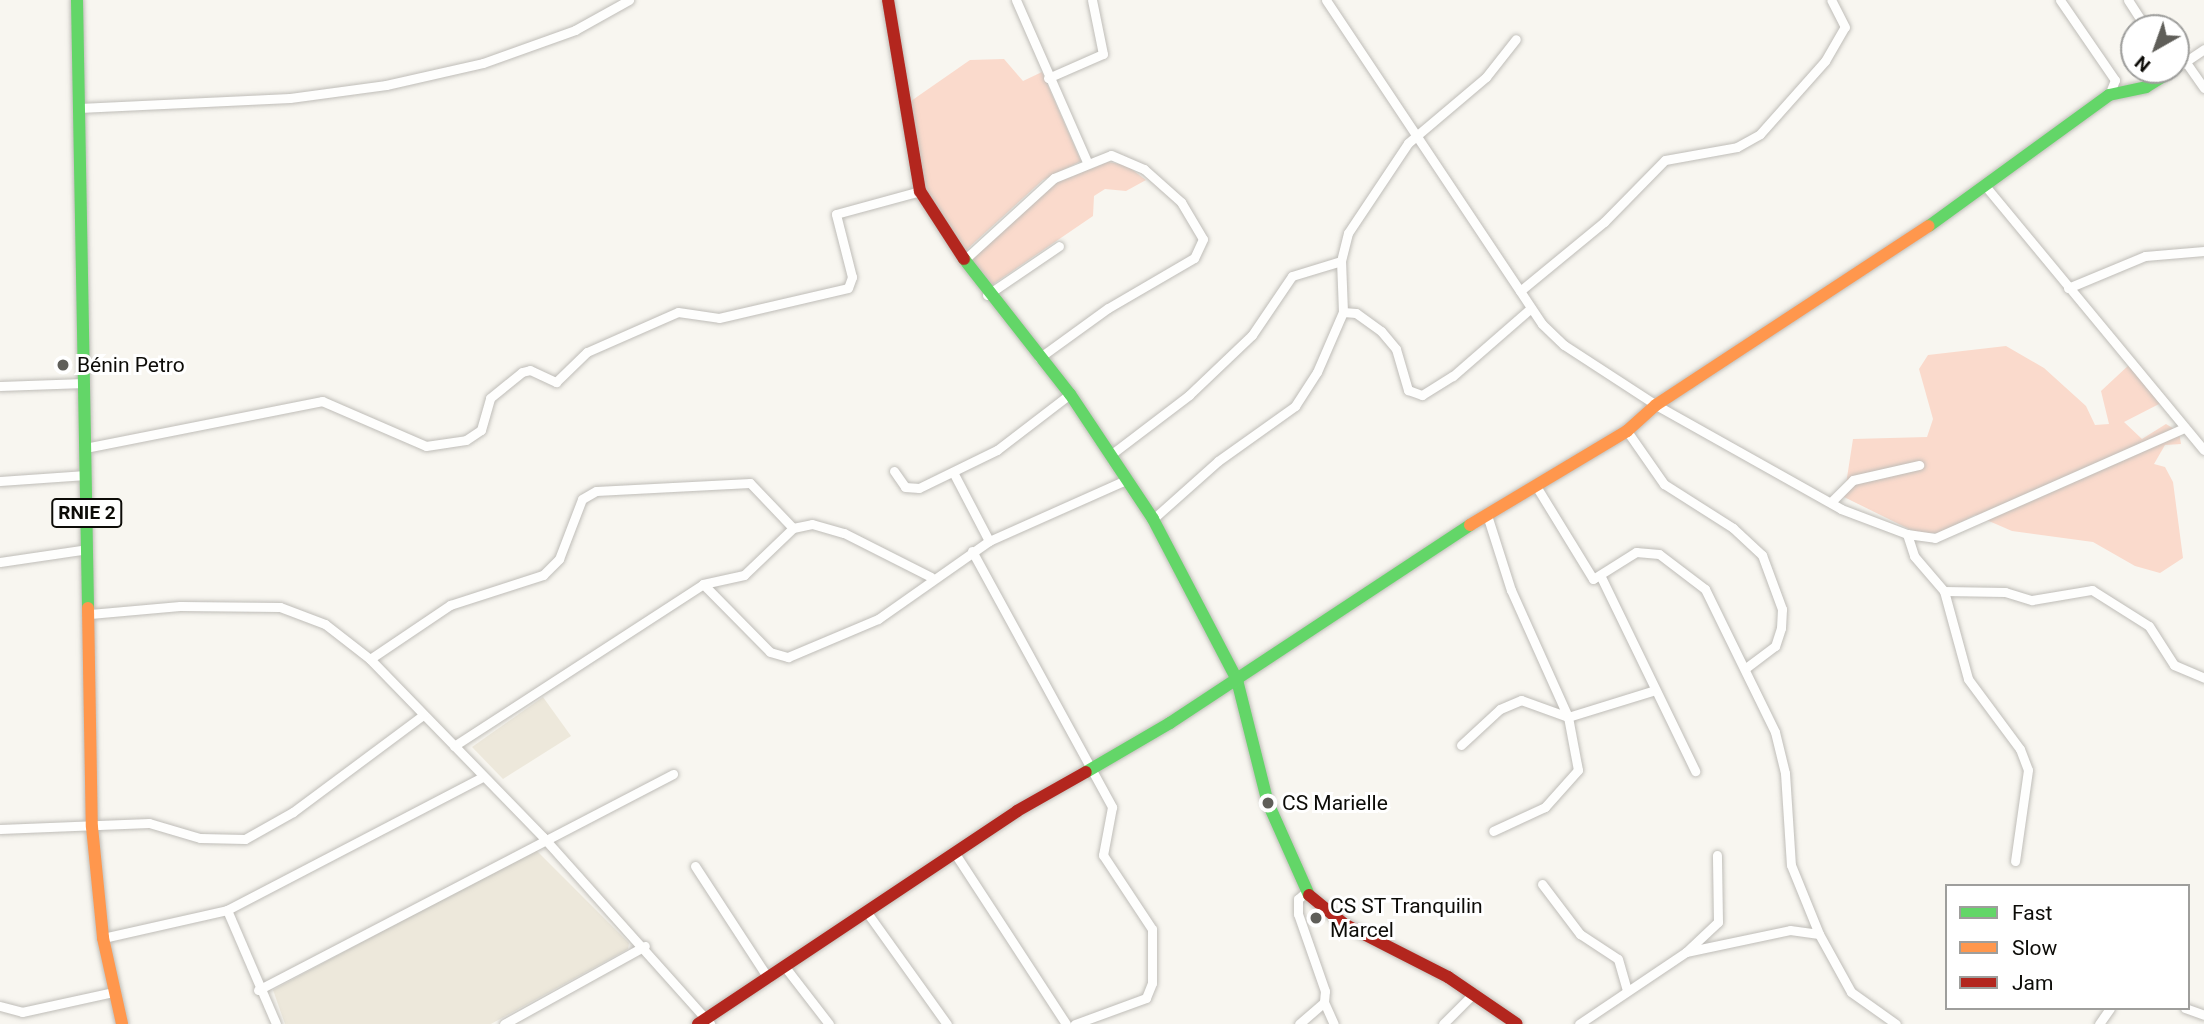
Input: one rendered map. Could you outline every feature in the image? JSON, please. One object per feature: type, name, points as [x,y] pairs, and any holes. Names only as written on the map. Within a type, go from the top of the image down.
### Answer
[{"type":"main road","name":"RNIE 2","points":[[77,0],[92,827],[103,938],[122,1024]]},
{"type":"main road","points":[[888,0],[920,191],[987,295],[1070,394],[1113,453],[1153,519],[1237,680],[1268,803],[1306,892],[1344,924],[1474,993],[1517,1024]]},
{"type":"main road","points":[[705,1022],[954,852],[1237,680],[1487,515],[1627,431],[1656,405],[1987,188],[2109,95],[2147,88],[2153,84]]},
{"type":"street","points":[[79,108],[276,99],[386,85],[483,63],[575,30],[629,0]]},
{"type":"street","points":[[1016,0],[1087,162]]},
{"type":"street","points":[[1048,78],[1103,54],[1092,0]]},
{"type":"street","points":[[1326,0],[1531,308],[1564,345],[1656,405],[1831,502],[1906,534],[1935,538],[2184,428]]},
{"type":"street","points":[[1521,291],[1604,222],[1665,160],[1737,147],[1760,134],[1825,61],[1845,27],[1831,0]]},
{"type":"street","points":[[2060,0],[2115,80],[2109,95]]},
{"type":"street","points":[[1153,519],[1218,461],[1295,406],[1326,355],[1343,312],[1341,261],[1348,233],[1417,133],[1486,78],[1516,39]]},
{"type":"street","points":[[2190,68],[2204,88]]},
{"type":"street","points":[[963,261],[1054,178],[1087,162],[1111,155],[1143,169],[1181,202],[1203,239],[1201,249],[1038,358]]},
{"type":"street","points":[[1987,188],[2204,450]]},
{"type":"street","points":[[85,448],[322,401],[426,446],[466,440],[481,430],[490,398],[522,372],[530,370],[556,382],[587,352],[678,312],[719,318],[848,288],[852,277],[836,214],[920,191]]},
{"type":"street","points":[[987,295],[1059,246]]},
{"type":"street","points":[[2068,288],[2145,256],[2204,251]]},
{"type":"street","points":[[1113,453],[1189,395],[1252,335],[1292,276],[1341,261]]},
{"type":"street","points":[[1343,312],[1356,313],[1381,331],[1396,349],[1408,390],[1422,395],[1453,376],[1531,308]]},
{"type":"street","points":[[0,386],[84,383]]},
{"type":"street","points":[[894,471],[912,489],[953,472],[997,450],[1070,394]]},
{"type":"street","points":[[1627,431],[1664,484],[1733,528],[1762,555],[1779,597],[1780,628],[1775,646],[1746,668]]},
{"type":"street","points":[[1831,502],[1853,480],[1919,465]]},
{"type":"street","points":[[953,472],[989,541]]},
{"type":"street","points":[[0,481],[86,475]]},
{"type":"street","points":[[703,584],[770,652],[788,657],[878,619],[930,577],[989,541],[1128,479]]},
{"type":"street","points":[[370,659],[450,605],[543,575],[559,559],[582,499],[596,491],[750,483],[793,528]]},
{"type":"street","points":[[1536,486],[1577,560],[1593,579],[1601,577],[1636,552],[1659,554],[1677,565],[1705,589],[1775,732],[1785,773],[1790,865],[1819,934],[1852,992],[1896,1024]]},
{"type":"street","points":[[1487,515],[1511,590],[1568,717],[1578,769],[1567,788],[1545,807],[1493,831]]},
{"type":"street","points":[[454,746],[703,584],[744,575],[793,528],[812,524],[844,533],[930,577]]},
{"type":"street","points":[[1906,534],[1914,556],[1944,591],[1968,679],[2020,750],[2028,770],[2015,861]]},
{"type":"street","points":[[0,562],[88,549]]},
{"type":"street","points":[[972,551],[1112,807],[1103,855],[1108,869],[1147,918],[1154,948],[1146,998],[1075,1024]]},
{"type":"street","points":[[1601,577],[1695,771]]},
{"type":"street","points":[[1944,591],[2005,592],[2032,600],[2092,590],[2149,626],[2174,665],[2204,678]]},
{"type":"street","points":[[90,614],[180,606],[280,607],[325,624],[370,659],[543,837],[645,946],[705,1022]]},
{"type":"street","points":[[1461,746],[1500,709],[1521,700],[1568,717],[1655,690]]},
{"type":"street","points":[[0,829],[149,823],[200,838],[245,839],[293,812],[423,715]]},
{"type":"street","points":[[258,990],[543,837],[673,774]]},
{"type":"street","points":[[103,938],[227,911],[482,777]]},
{"type":"street","points":[[954,852],[1066,1024]]},
{"type":"street","points":[[1579,1024],[1686,952],[1718,922],[1717,855]]},
{"type":"street","points":[[695,866],[768,978]]},
{"type":"street","points":[[1542,884],[1580,934],[1618,959],[1627,990]]},
{"type":"street","points":[[1306,892],[1298,899],[1298,914],[1317,964],[1324,1002],[1334,1024]]},
{"type":"street","points":[[227,911],[258,990],[276,1024]]},
{"type":"street","points":[[866,911],[947,1024]]},
{"type":"street","points":[[1686,952],[1790,930],[1819,934]]},
{"type":"street","points":[[504,1024],[645,946]]},
{"type":"street","points":[[785,967],[829,1024]]},
{"type":"street","points":[[0,1006],[22,1012],[114,992]]},
{"type":"street","points":[[1443,1024],[1474,993]]},
{"type":"street","points":[[1300,1024],[1324,1002]]},
{"type":"shaded area","points":[[1004,59],[1023,81],[1042,72],[1081,161],[1043,180],[964,252],[926,190],[911,101],[970,60]]},
{"type":"shaded area","points":[[1108,162],[1126,165],[1146,180],[1126,191],[1105,189],[1094,196],[1093,216],[989,287],[971,260],[1055,183]]},
{"type":"shaded area","points":[[2006,346],[2044,368],[2086,406],[2095,425],[2109,424],[2101,391],[2130,364],[2161,403],[2124,422],[2142,439],[2166,424],[2179,432],[2181,444],[2165,445],[2154,464],[2165,467],[2173,482],[2183,558],[2160,573],[2135,566],[2093,542],[2012,531],[1975,515],[1940,533],[1917,533],[1844,497],[1853,439],[1927,437],[1933,419],[1919,369],[1928,355]]},
{"type":"shaded area","points":[[543,697],[571,736],[503,779],[472,747]]},
{"type":"shaded area","points":[[535,849],[629,943],[628,949],[491,1024],[285,1024],[273,990]]},
{"type":"traffic: fast","points":[[77,0],[88,608]]},
{"type":"traffic: fast","points":[[1929,226],[2109,95],[2151,84]]},
{"type":"traffic: fast","points":[[964,259],[1070,394],[1153,519],[1237,680],[1268,803],[1309,895]]},
{"type":"traffic: fast","points":[[1086,772],[1170,723],[1470,525]]},
{"type":"traffic: slow","points":[[1470,525],[1627,431],[1656,405],[1929,226]]},
{"type":"traffic: slow","points":[[88,608],[92,827],[103,938],[122,1024]]},
{"type":"traffic: jam","points":[[888,0],[920,191],[964,259]]},
{"type":"traffic: jam","points":[[698,1024],[1017,811],[1086,772]]},
{"type":"traffic: jam","points":[[1309,895],[1344,924],[1448,977],[1517,1024]]},
{"type":"place","name":"Bénin Petro","points":[[63,365]]},
{"type":"place","name":"CS Marielle","points":[[1268,803]]},
{"type":"place","name":"CS ST Tranquilin Marcel","points":[[1316,918]]}]
